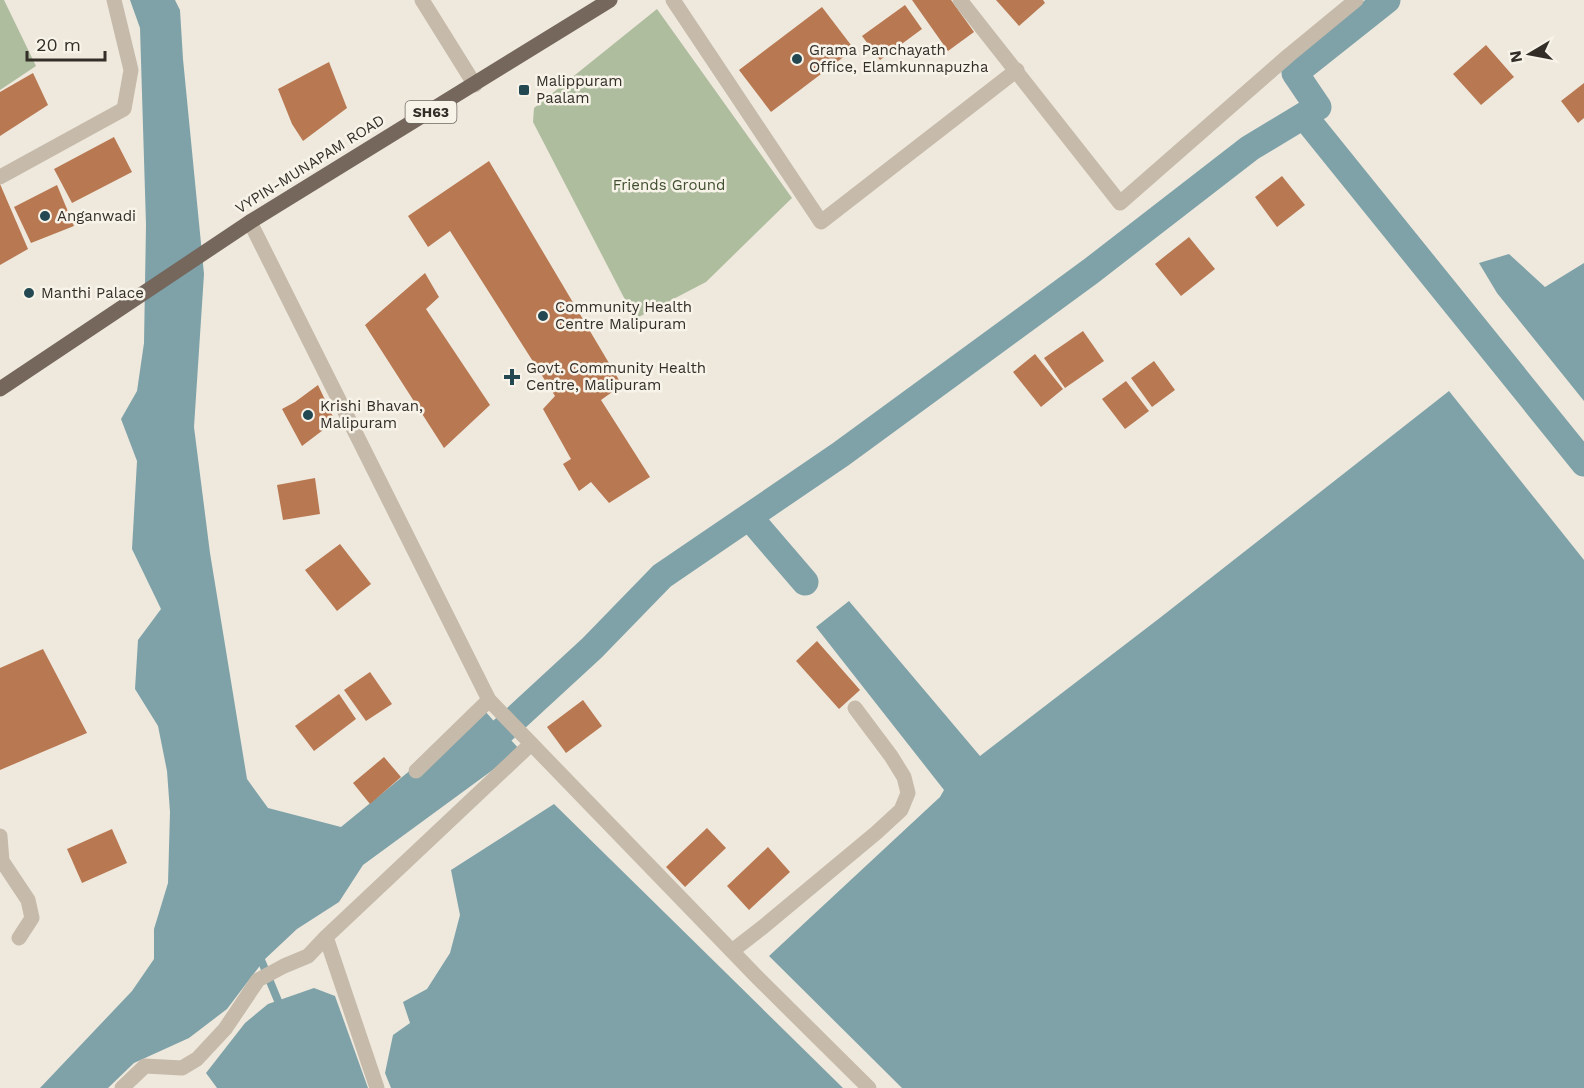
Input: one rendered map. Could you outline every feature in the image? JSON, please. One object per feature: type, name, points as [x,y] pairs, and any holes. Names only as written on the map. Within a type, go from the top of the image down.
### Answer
[{"type":"main road","name":"VYPIN-MUNAPAM ROAD","points":[[0,389],[250,222],[610,0]]},
{"type":"street","points":[[0,177],[124,109],[131,70],[114,0]]},
{"type":"street","points":[[422,0],[475,85]]},
{"type":"street","points":[[673,0],[821,222],[1017,70]]},
{"type":"street","points":[[960,0],[1120,203],[1288,56],[1356,0]]},
{"type":"street","points":[[250,222],[489,700],[868,1088]]},
{"type":"street","points":[[416,771],[489,700]]},
{"type":"street","points":[[732,951],[901,810],[908,793],[904,777],[855,708]]},
{"type":"street","points":[[122,1088],[145,1066],[182,1068],[197,1059],[225,1029],[258,980],[308,956],[531,744]]},
{"type":"street","points":[[0,836],[2,861],[28,900],[32,918],[19,938]]},
{"type":"street","points":[[326,937],[377,1088]]},
{"type":"green space","points":[[0,0],[4,0],[36,66],[0,90]]},
{"type":"green space","name":"Friends Ground","points":[[657,9],[792,198],[706,282],[635,319],[533,122],[534,108]]},
{"type":"water","points":[[130,0],[175,0],[180,10],[204,274],[194,427],[210,553],[247,779],[268,808],[341,827],[484,710],[520,750],[363,865],[339,902],[297,929],[265,959],[227,1009],[189,1038],[134,1063],[108,1088],[40,1088],[132,991],[154,959],[154,929],[168,883],[170,812],[167,771],[158,726],[135,689],[138,640],[161,609],[132,549],[137,461],[121,419],[137,391],[144,343],[146,225],[140,28]]},
{"type":"water","points":[[1509,254],[1545,287],[1584,263],[1584,401],[1497,293],[1479,263]]},
{"type":"water","points":[[1449,391],[1584,560],[1584,1088],[902,1088],[769,956],[940,797],[944,790],[816,627],[849,601],[980,756]]},
{"type":"water","points":[[554,804],[843,1088],[391,1088],[385,1073],[393,1035],[410,1023],[403,1002],[427,989],[450,953],[460,915],[451,870]]},
{"type":"water","points":[[314,988],[335,996],[368,1088],[217,1088],[206,1073],[245,1023],[268,1004]]},
{"type":"building","points":[[912,0],[951,0],[974,32],[948,51]]},
{"type":"building","points":[[996,0],[1043,0],[1045,3],[1019,26]]},
{"type":"building","points":[[905,5],[922,29],[880,60],[862,36]]},
{"type":"building","name":"Grama Panchayath Office, Elamkunnapuzha","points":[[822,7],[854,49],[771,112],[739,70]]},
{"type":"building","points":[[1486,45],[1514,77],[1481,105],[1453,74]]},
{"type":"building","points":[[329,62],[347,108],[303,141],[292,124],[278,89]]},
{"type":"building","points":[[33,73],[48,105],[0,136],[0,92]]},
{"type":"building","points":[[1584,83],[1584,118],[1578,123],[1561,101]]},
{"type":"building","points":[[114,137],[132,172],[72,203],[54,169]]},
{"type":"building","name":"Community Health Centre Malipuram","points":[[489,161],[622,385],[601,400],[650,477],[609,503],[591,482],[579,491],[563,464],[571,459],[543,409],[555,396],[450,231],[428,247],[408,216]]},
{"type":"building","points":[[1282,176],[1305,205],[1277,227],[1255,197]]},
{"type":"building","points":[[0,184],[28,249],[0,265]]},
{"type":"building","name":"Anganwadi","points":[[57,185],[74,226],[31,243],[14,207]]},
{"type":"building","points":[[1189,237],[1215,269],[1181,296],[1155,264]]},
{"type":"building","points":[[425,273],[439,297],[426,309],[490,405],[444,448],[365,325]]},
{"type":"building","points":[[1083,331],[1104,361],[1065,388],[1044,358]]},
{"type":"building","points":[[1035,354],[1063,389],[1041,407],[1013,372]]},
{"type":"building","points":[[1154,361],[1175,390],[1152,407],[1131,378]]},
{"type":"building","points":[[1126,381],[1149,411],[1125,429],[1102,399]]},
{"type":"building","name":"Krishi Bhavan, Malipuram","points":[[318,385],[335,421],[302,446],[282,409]]},
{"type":"building","points":[[315,478],[320,514],[283,520],[277,485]]},
{"type":"building","points":[[340,544],[371,584],[337,611],[305,570]]},
{"type":"building","points":[[817,641],[860,690],[839,709],[796,661]]},
{"type":"building","points":[[43,649],[87,733],[0,770],[0,668]]},
{"type":"building","points":[[370,672],[392,704],[366,721],[344,690]]},
{"type":"building","points":[[339,694],[356,719],[314,751],[295,726]]},
{"type":"building","points":[[583,700],[602,726],[566,753],[547,727]]},
{"type":"building","points":[[384,757],[401,777],[370,804],[353,783]]},
{"type":"building","points":[[707,828],[726,848],[685,887],[666,867]]},
{"type":"building","points":[[112,829],[127,863],[82,883],[67,849]]},
{"type":"building","points":[[768,847],[790,872],[749,910],[727,886]]},
{"type":"waterway","points":[[476,755],[592,648],[662,576],[841,454],[1091,271],[1250,148],[1318,107],[1295,73],[1387,0]]},
{"type":"waterway","points":[[1304,116],[1584,463]]},
{"type":"waterway","points":[[750,518],[805,582]]},
{"type":"waterway","points":[[259,955],[281,1008]]},
{"type":"place","name":"Grama Panchayath Office, Elamkunnapuzha","points":[[797,59]]},
{"type":"place","name":"Malippuram Paalam","points":[[524,90]]},
{"type":"place","name":"Anganwadi","points":[[45,216]]},
{"type":"place","name":"Manthi Palace","points":[[29,293]]},
{"type":"place","name":"Community Health Centre Malipuram","points":[[543,316]]},
{"type":"place","name":"Govt. Community Health Centre, Malipuram","points":[[512,377]]},
{"type":"place","name":"Krishi Bhavan, Malipuram","points":[[308,415]]}]
